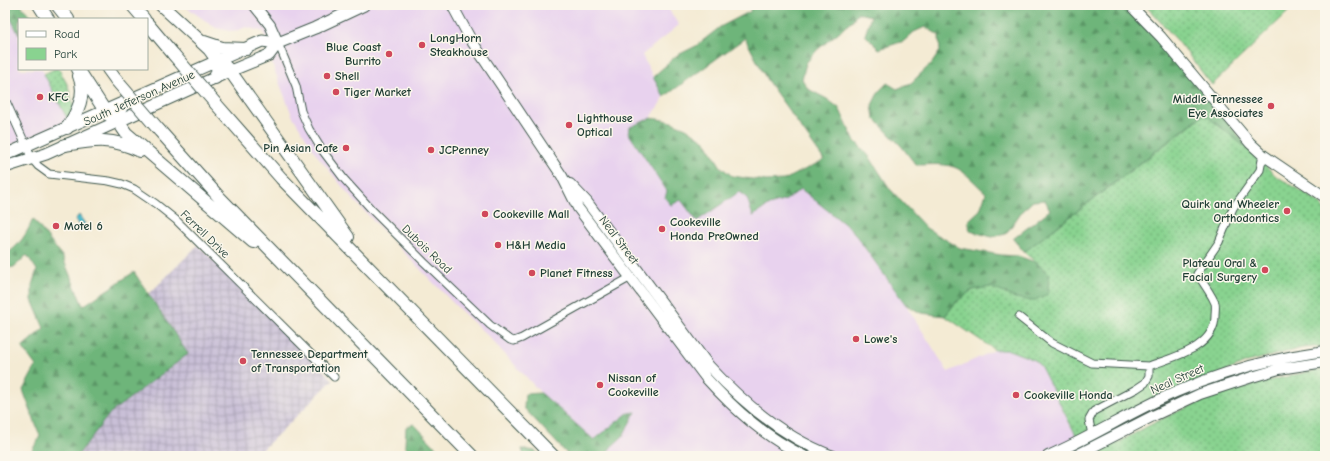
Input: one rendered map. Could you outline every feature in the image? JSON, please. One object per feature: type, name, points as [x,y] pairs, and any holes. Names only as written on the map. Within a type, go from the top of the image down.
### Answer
[{"type":"highway","points":[[39,5],[47,18]]},
{"type":"highway","points":[[57,5],[67,18]]},
{"type":"highway","points":[[132,5],[143,18]]},
{"type":"highway","points":[[161,5],[212,52],[218,69],[215,78]]},
{"type":"highway","points":[[148,24],[281,178],[553,456]]},
{"type":"highway","points":[[198,40],[222,48],[246,49]]},
{"type":"highway","points":[[216,62],[223,64],[230,71],[337,222],[382,280]]},
{"type":"highway","points":[[66,128],[79,106],[82,96],[81,80],[77,70]]},
{"type":"highway","points":[[78,70],[105,111],[119,121]]},
{"type":"highway","points":[[109,70],[159,130],[218,196],[472,456]]},
{"type":"highway","points":[[128,101],[120,110],[118,115],[123,129],[164,167],[230,222],[325,306]]},
{"type":"highway","points":[[66,145],[98,140],[112,141],[128,145],[143,152],[164,167]]},
{"type":"main road","points":[[254,5],[270,25],[278,43]]},
{"type":"main road","name":"South Jefferson Avenue","points":[[5,155],[262,41],[278,43],[316,28],[364,5]]},
{"type":"main road","name":"Neal Street","points":[[452,5],[471,40],[513,105],[562,176],[578,208],[704,375],[730,404],[761,430],[804,456]]},
{"type":"main road","points":[[1130,5],[1161,37],[1250,143],[1264,155],[1325,197]]},
{"type":"main road","name":"South Jefferson Avenue","points":[[5,167],[32,159],[66,145],[269,55],[278,43]]},
{"type":"main road","points":[[562,176],[587,202],[709,366],[738,396],[770,423],[833,456]]},
{"type":"main road","name":"Neal Street","points":[[1048,456],[1160,400],[1206,379],[1271,361],[1325,351]]},
{"type":"main road","name":"Neal Street","points":[[1075,456],[1162,411],[1200,394],[1252,377],[1280,370],[1325,362]]},
{"type":"street","name":"Dubois Road","points":[[278,43],[296,86],[301,111],[308,129],[344,179],[421,260],[490,325],[510,340],[514,341],[522,338],[631,278]]},
{"type":"street","points":[[5,99],[32,159]]},
{"type":"street","points":[[1020,317],[1052,343],[1092,363],[1149,366],[1176,357],[1200,344],[1211,332],[1215,319],[1215,303],[1197,274],[1219,242],[1233,208],[1260,170],[1264,155]]},
{"type":"street","name":"Ferrell Drive","points":[[32,159],[38,166],[49,174],[109,180],[134,189],[156,204],[176,220],[334,377]]},
{"type":"street","points":[[1092,434],[1089,420],[1094,411],[1145,383],[1149,376],[1149,366]]},
{"type":"shaded area","points":[[183,5],[666,5],[679,25],[642,55],[664,97],[651,118],[639,123],[662,183],[667,191],[665,198],[724,201],[739,192],[747,198],[753,216],[769,205],[786,200],[801,189],[852,230],[906,305],[948,372],[995,350],[1009,350],[1035,360],[1041,367],[1086,456],[605,456],[611,447],[623,436],[636,412],[628,413],[594,440],[541,393],[487,335],[458,308],[350,196],[316,154],[292,115],[274,69],[264,32],[246,27],[239,30],[230,31],[216,28]]},
{"type":"shaded area","points":[[5,7],[18,33],[18,70],[43,70],[68,120],[60,126],[5,147]]},
{"type":"shaded area","points":[[198,245],[333,380],[256,456],[77,456],[110,413],[188,354],[149,294]]},
{"type":"green space","points":[[5,5],[21,5],[33,18],[18,18],[18,33]]},
{"type":"green space","points":[[748,5],[943,5],[950,7],[955,5],[1124,5],[1177,60],[1252,152],[1204,114],[1024,252],[1013,239],[1050,210],[1045,200],[1033,201],[1022,211],[1006,234],[992,237],[970,231],[968,221],[980,210],[986,193],[966,175],[954,167],[940,165],[916,165],[902,147],[874,118],[872,105],[879,91],[887,83],[897,89],[911,83],[932,63],[940,51],[939,35],[925,27],[914,32],[904,41],[879,49],[865,35],[871,16],[858,13],[851,22],[817,50],[806,63],[802,79],[808,89],[827,99],[839,108],[854,140],[869,156],[890,189],[926,228],[960,248],[1001,255],[1018,256],[1035,262],[1049,274],[1048,294],[1033,301],[1015,298],[991,287],[972,290],[956,302],[945,316],[921,313],[906,305],[852,230],[801,189],[786,200],[769,205],[753,216],[747,198],[739,192],[697,221],[681,200],[671,205],[665,198],[667,191],[629,134],[630,127],[651,118],[669,121],[686,128],[705,141],[721,167],[732,176],[766,181],[784,180],[824,160],[767,80],[745,38],[664,97],[653,77],[676,56],[696,46],[720,27],[751,11]]},
{"type":"green space","points":[[1145,5],[1295,5],[1212,85],[1177,40]]},
{"type":"green space","points":[[52,70],[60,70],[68,86],[74,108],[68,120],[44,74]]},
{"type":"green space","points":[[1205,114],[1252,152],[1276,176],[1310,196],[1325,208],[1325,346],[1302,348],[1247,362],[1077,437],[1041,367],[1035,360],[1009,350],[995,350],[945,316],[959,300],[969,292],[976,289],[982,287],[993,287],[1015,298],[1049,274],[1024,252]]},
{"type":"green space","points":[[33,219],[62,256],[83,306],[134,272],[188,354],[110,413],[77,456],[29,456],[40,436],[23,390],[36,366],[22,347],[44,328],[32,300],[32,285],[37,270],[27,255],[14,267],[5,268],[5,255],[22,239]]},
{"type":"green space","points":[[1325,369],[1325,456],[1092,456],[1168,416],[1214,397],[1287,376]]},
{"type":"green space","points":[[541,393],[594,440],[628,413],[636,412],[623,436],[611,447],[605,456],[569,456],[524,408],[525,394]]},
{"type":"green space","points":[[414,424],[444,456],[410,456],[405,445],[406,427]]},
{"type":"green space","points":[[522,449],[535,451],[541,456],[524,456]]},
{"type":"water","points":[[79,215],[85,224],[82,227],[80,227],[75,220]]},
{"type":"place","name":"LongHorn Steakhouse","points":[[422,45]]},
{"type":"place","name":"Blue Coast Burrito","points":[[389,54]]},
{"type":"place","name":"Shell","points":[[327,76]]},
{"type":"place","name":"Tiger Market","points":[[336,92]]},
{"type":"place","name":"KFC","points":[[40,97]]},
{"type":"place","name":"Middle Tennessee Eye Associates","points":[[1271,106]]},
{"type":"place","name":"Lighthouse Optical","points":[[569,125]]},
{"type":"place","name":"Pin Asian Cafe","points":[[346,148]]},
{"type":"place","name":"JCPenney","points":[[431,150]]},
{"type":"place","name":"Quirk and Wheeler Orthodontics","points":[[1287,211]]},
{"type":"place","name":"Cookeville Mall","points":[[485,214]]},
{"type":"place","name":"Motel 6","points":[[56,226]]},
{"type":"place","name":"Cookeville Honda PreOwned","points":[[662,229]]},
{"type":"place","name":"H&H Media","points":[[498,245]]},
{"type":"place","name":"Plateau Oral & Facial Surgery","points":[[1265,270]]},
{"type":"place","name":"Planet Fitness","points":[[532,273]]},
{"type":"place","name":"Lowe's","points":[[856,339]]},
{"type":"place","name":"Tennessee Department of Transportation","points":[[243,361]]},
{"type":"place","name":"Nissan of Cookeville","points":[[600,385]]},
{"type":"place","name":"Cookeville Honda","points":[[1016,395]]}]
